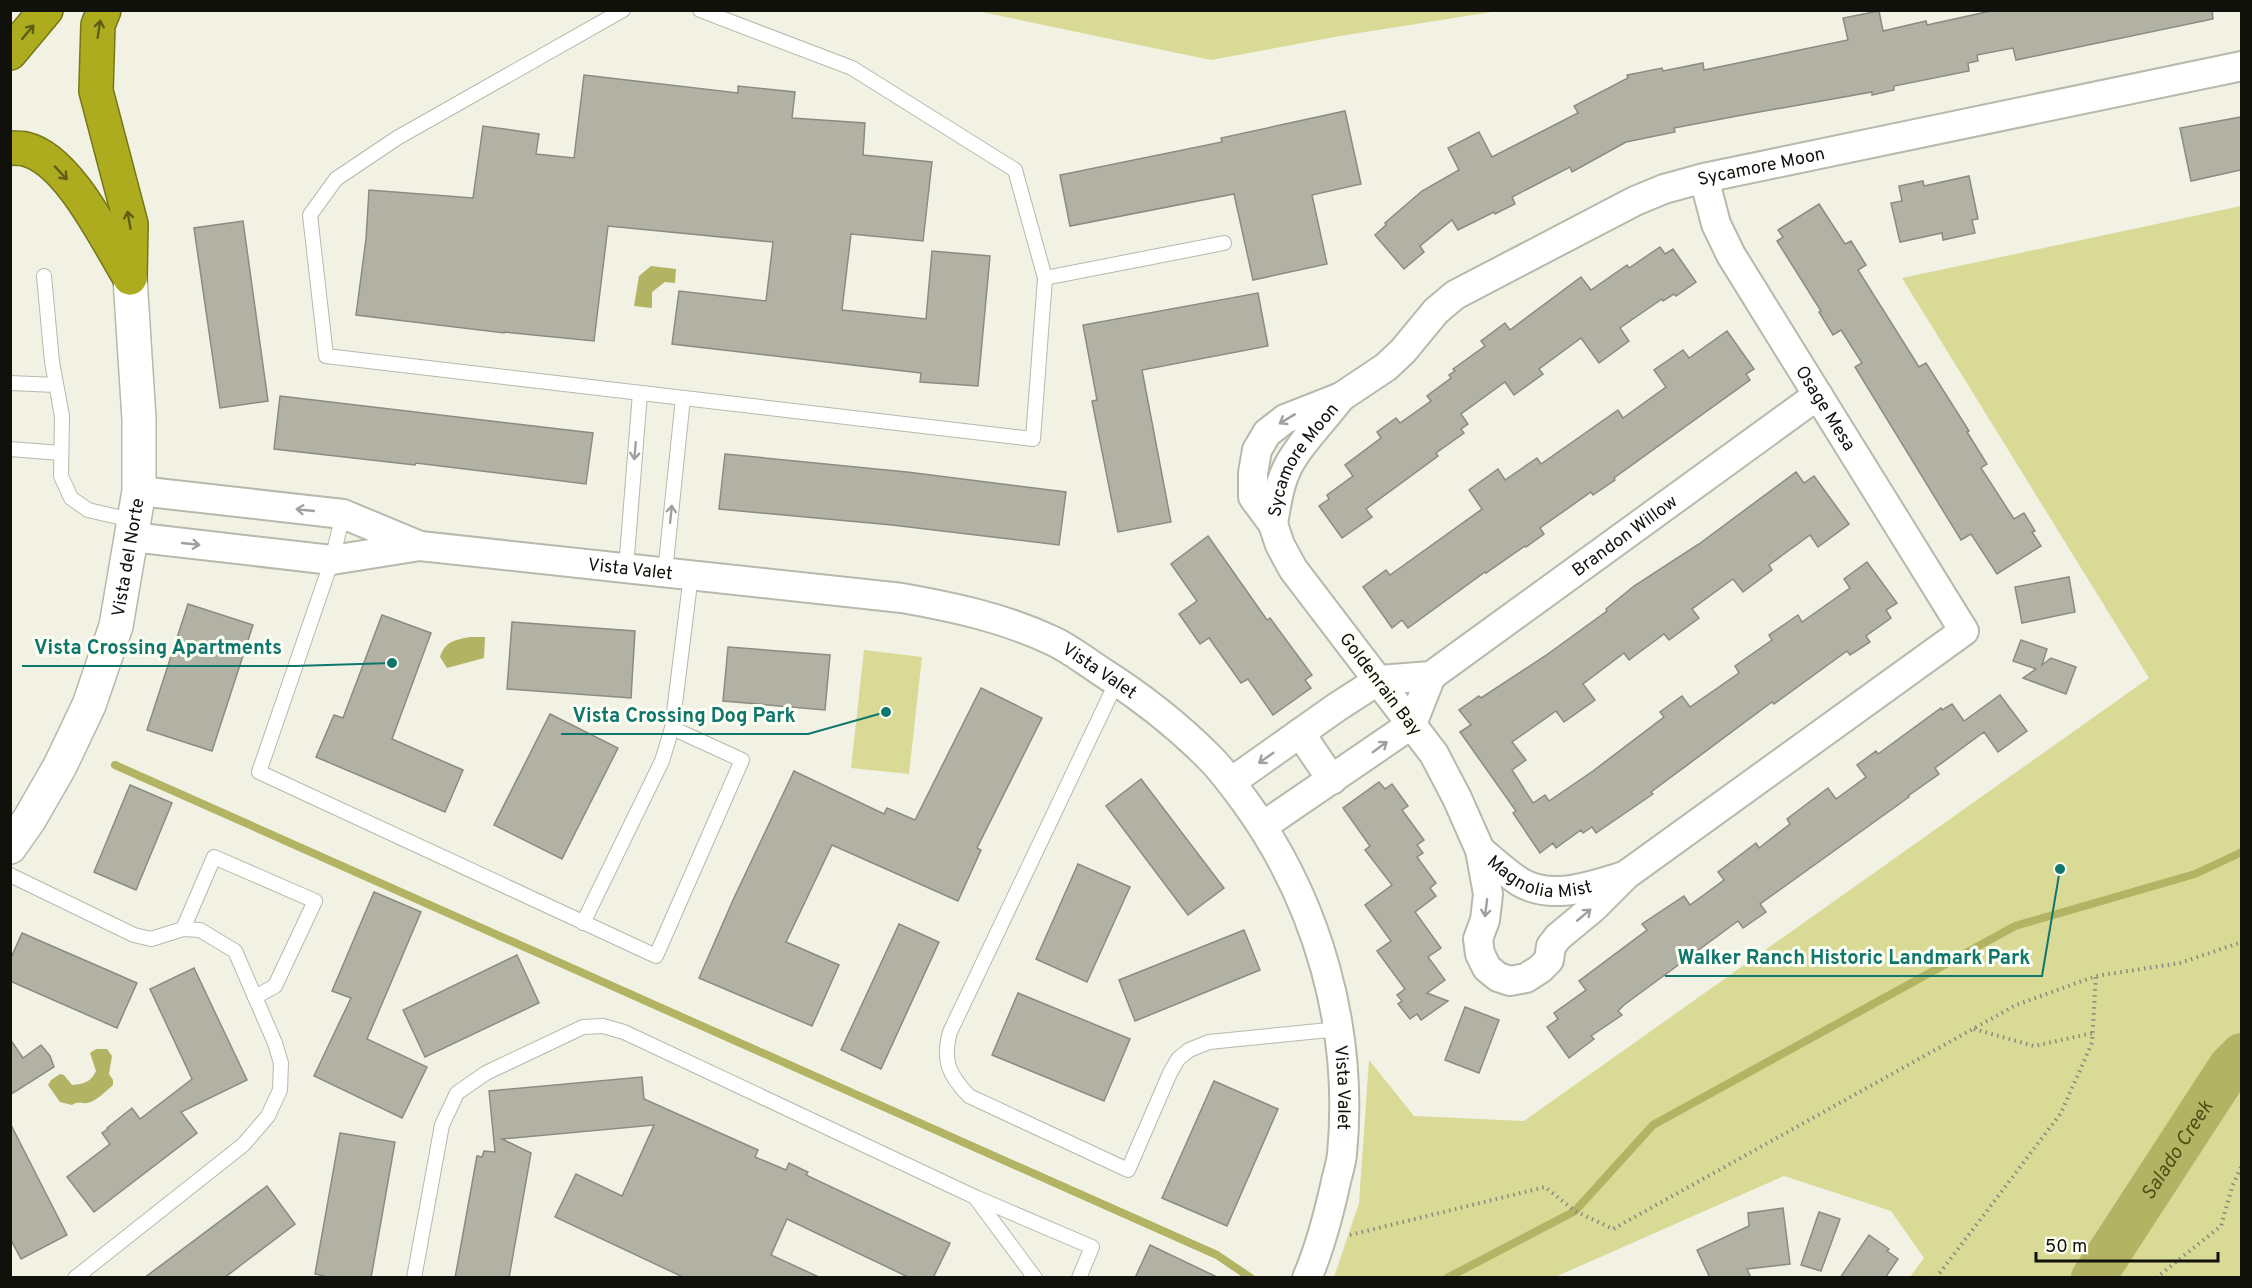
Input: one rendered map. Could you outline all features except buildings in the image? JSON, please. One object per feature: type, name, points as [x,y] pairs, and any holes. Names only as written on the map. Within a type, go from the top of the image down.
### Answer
[{"type":"highway","points":[[10,53],[46,10]]},
{"type":"highway","points":[[104,10],[98,25],[96,91],[131,224],[130,278]]},
{"type":"highway","points":[[10,148],[25,148],[52,163],[76,189],[130,278]]},
{"type":"street","name":"Sycamore Moon","points":[[1273,524],[1278,492],[1297,452],[1341,398],[1386,367],[1403,351],[1436,311],[1455,295],[1635,201],[1664,189],[1704,178],[2241,66]]},
{"type":"street","name":"Osage Mesa","points":[[1704,178],[1716,224],[1731,255],[1964,631]]},
{"type":"street","name":"Vista del Norte","points":[[10,847],[29,820],[60,766],[89,705],[116,626],[136,517],[139,419],[130,278]]},
{"type":"street","name":"Brandon Willow","points":[[1431,676],[1818,395]]},
{"type":"street","name":"Vista Valet","points":[[136,517],[343,514],[420,546]]},
{"type":"street","name":"Vista Valet","points":[[136,517],[333,560],[420,546],[902,598],[954,607],[1004,621],[1053,641],[1117,681],[1185,735],[1231,782],[1263,826],[1286,866],[1305,907],[1321,952],[1339,1029],[1343,1096],[1342,1156],[1320,1242],[1307,1278]]},
{"type":"street","name":"Goldenrain Bay","points":[[1273,524],[1280,545],[1293,568],[1434,754],[1480,850]]},
{"type":"street","name":"Magnolia Mist","points":[[1480,850],[1488,894],[1485,920],[1478,939],[1480,954],[1487,968],[1498,977],[1510,981],[1526,978],[1549,960],[1551,946],[1558,937],[1593,908],[1626,875],[1964,631]]},
{"type":"street","points":[[1231,782],[1379,680],[1431,676],[1412,724],[1263,826]]},
{"type":"street","points":[[1300,734],[1332,780]]},
{"type":"street","name":"Magnolia Mist","points":[[1480,850],[1522,883],[1540,890],[1582,888],[1626,875]]},
{"type":"lane","points":[[623,10],[397,138],[336,179],[310,215],[326,356],[1033,439],[1045,278],[1015,170],[852,68],[700,10]]},
{"type":"lane","points":[[1045,278],[1224,243]]},
{"type":"lane","points":[[44,276],[56,384],[62,416],[61,476],[71,498],[88,510],[136,517]]},
{"type":"lane","points":[[10,383],[56,384]]},
{"type":"lane","points":[[626,568],[640,393]]},
{"type":"lane","points":[[583,923],[662,761],[672,728],[683,398]]},
{"type":"lane","points":[[10,449],[61,453]]},
{"type":"lane","points":[[343,514],[333,560],[259,772],[656,957],[742,760],[672,728]]},
{"type":"lane","points":[[1117,681],[950,1032],[946,1048],[948,1066],[957,1084],[969,1096],[1128,1170],[1170,1072],[1178,1059],[1189,1050],[1209,1042],[1339,1029]]},
{"type":"lane","points":[[183,929],[214,857],[315,901],[275,986],[255,998]]},
{"type":"lane","points":[[10,874],[134,935],[151,939],[183,929],[200,930],[235,951],[276,1043],[281,1063],[280,1090],[268,1116],[243,1145],[75,1278]]},
{"type":"lane","points":[[414,1278],[442,1125],[457,1093],[486,1073],[583,1027],[603,1026],[624,1032],[975,1197],[1092,1247],[1079,1278]]},
{"type":"lane","points":[[975,1197],[1035,1278]]},
{"type":"path","points":[[1320,1242],[1545,1187],[1575,1211],[1613,1229],[2016,1005],[2096,976],[2180,963],[2241,942]]},
{"type":"path","points":[[1936,1278],[2061,1113],[2092,1043],[2096,976]]},
{"type":"path","points":[[1974,1028],[2034,1046],[2093,1033]]},
{"type":"path","points":[[2156,1278],[2221,1226],[2232,1187],[2241,1166]]},
{"type":"green space","points":[[977,11],[1498,11],[1340,36],[1211,60]]},
{"type":"green space","points":[[2241,206],[2241,1277],[1910,1277],[1924,1258],[1891,1211],[1784,1176],[1555,1277],[1334,1277],[1359,1203],[1369,1060],[1414,1116],[1524,1121],[2149,678],[1902,278]]},
{"type":"green space","points":[[864,650],[922,657],[909,774],[851,768]]},
{"type":"shaded area","points":[[651,266],[676,269],[675,283],[665,282],[652,292],[652,308],[634,306],[639,276]]},
{"type":"shaded area","points":[[485,637],[484,658],[447,668],[440,657],[442,652],[448,644],[455,640]]},
{"type":"shaded area","points":[[96,1049],[107,1049],[112,1056],[109,1074],[113,1085],[91,1102],[72,1105],[60,1102],[48,1085],[51,1080],[60,1074],[64,1075],[72,1085],[89,1080],[96,1071],[90,1053]]},
{"type":"waterway","points":[[115,765],[1217,1255],[1251,1278]]},
{"type":"waterway","points":[[1447,1278],[1575,1211],[1653,1125],[2015,926],[2195,874],[2242,852]]},
{"type":"waterway","name":"Salado Creek","points":[[2093,1278],[2230,1067],[2242,1055]]},
{"type":"place","name":"Vista Crossing Apartments","points":[[392,663]]},
{"type":"place","name":"Vista Crossing Dog Park","points":[[886,712]]},
{"type":"place","name":"Walker Ranch Historic Landmark Park","points":[[2060,869]]}]
